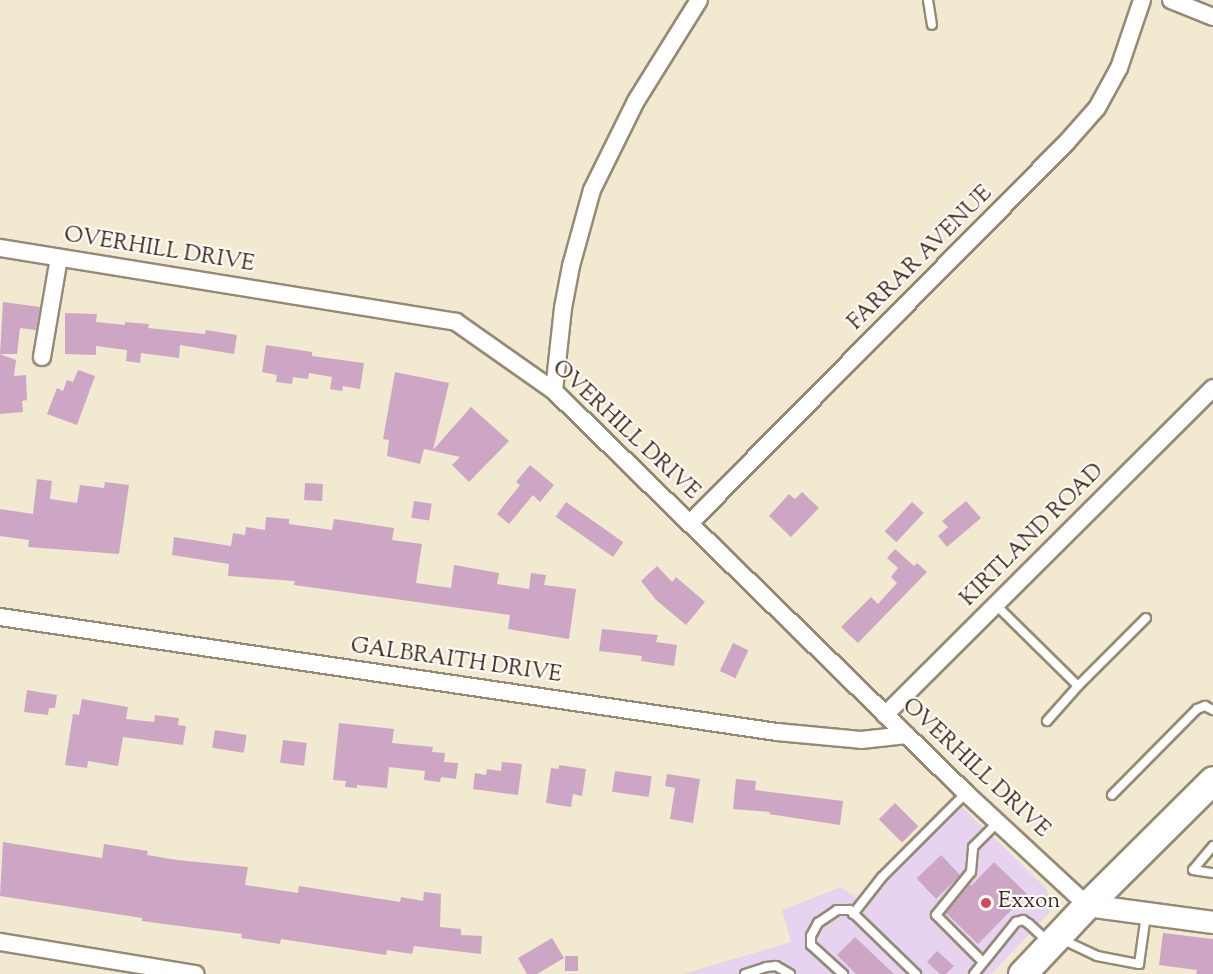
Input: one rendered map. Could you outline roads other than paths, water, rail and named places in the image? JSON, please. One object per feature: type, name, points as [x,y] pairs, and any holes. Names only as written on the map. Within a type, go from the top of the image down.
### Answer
[{"type":"main road","points":[[1022,974],[1087,905],[1213,780]]},
{"type":"street","points":[[554,391],[568,276],[592,190],[636,100],[699,0]]},
{"type":"street","name":"FARRAR AVENUE","points":[[692,522],[1082,126],[1097,108],[1119,68],[1142,0]]},
{"type":"street","points":[[1171,0],[1213,17]]},
{"type":"street","name":"OVERHILL DRIVE","points":[[0,248],[456,322],[554,391],[692,522],[885,715],[1087,905]]},
{"type":"street","points":[[42,357],[59,258]]},
{"type":"street","name":"KIRTLAND ROAD","points":[[885,715],[1213,388]]},
{"type":"street","name":"GALBRAITH DRIVE","points":[[0,617],[777,732],[861,740],[907,735]]},
{"type":"street","points":[[1087,905],[1213,922]]},
{"type":"street","points":[[0,942],[195,974]]},
{"type":"lane","points":[[928,0],[932,25]]},
{"type":"lane","points":[[996,605],[1078,686]]},
{"type":"lane","points":[[1047,721],[1078,686],[1146,618]]},
{"type":"lane","points":[[1112,795],[1197,709],[1205,706],[1213,710]]},
{"type":"lane","points":[[853,914],[882,878],[966,793]]},
{"type":"lane","points":[[982,962],[936,915],[971,872],[973,848],[998,822]]},
{"type":"lane","points":[[1213,846],[1193,870],[1213,873]]},
{"type":"lane","points":[[843,974],[811,945],[811,936],[818,923],[837,910],[850,910],[916,974]]},
{"type":"lane","points":[[974,974],[1016,922],[1023,920],[1053,940],[1097,956],[1139,964],[1146,913]]},
{"type":"lane","points":[[745,974],[776,966],[790,974]]},
{"type":"place","name":"Exxon","points":[[986,903]]}]
